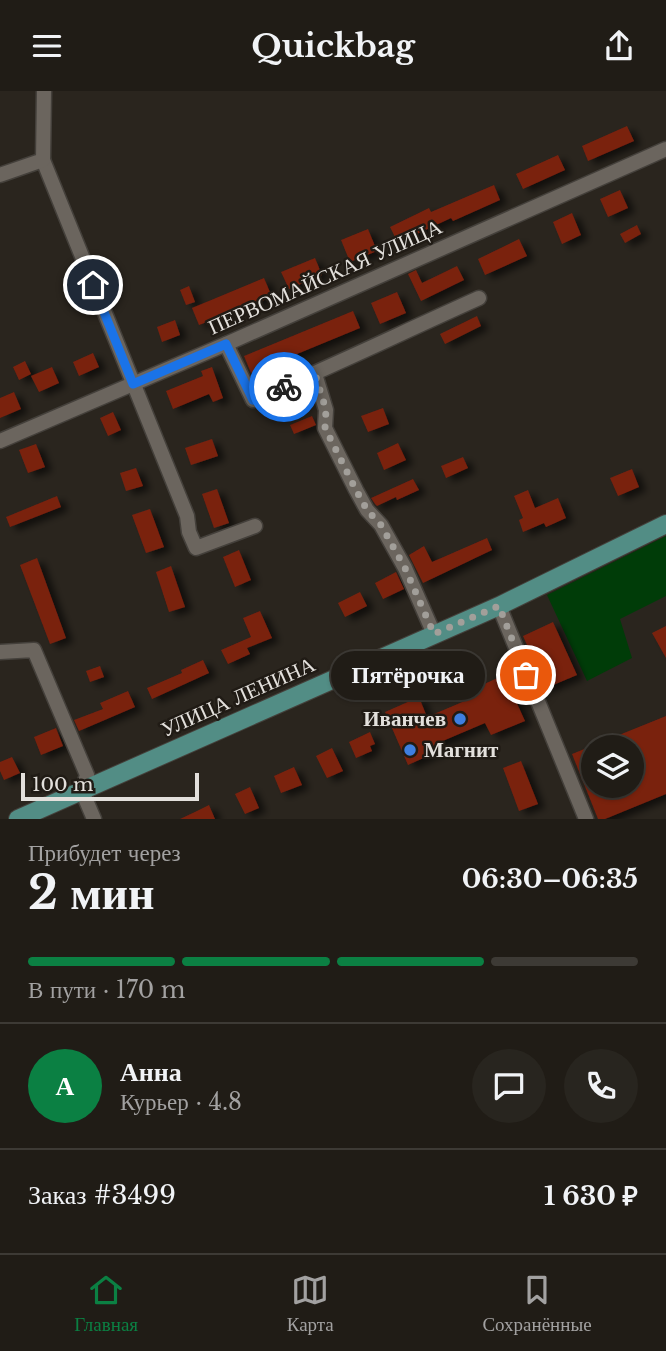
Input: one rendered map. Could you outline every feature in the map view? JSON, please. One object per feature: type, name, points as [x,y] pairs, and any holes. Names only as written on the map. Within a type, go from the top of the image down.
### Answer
[{"type":"main road","name":"УЛИЦА ЛЕНИНА","points":[[18,819],[499,606],[666,524]]},
{"type":"street","points":[[44,91],[43,160],[187,516],[189,532],[196,548],[255,526]]},
{"type":"street","name":"ПЕРВОМАЙСКАЯ УЛИЦА","points":[[0,441],[666,149]]},
{"type":"street","points":[[0,175],[43,160]]},
{"type":"street","points":[[226,344],[253,400],[479,298]]},
{"type":"street","points":[[315,374],[326,410],[325,428],[367,510],[381,525],[405,568],[434,634]]},
{"type":"street","points":[[499,606],[586,819]]},
{"type":"street","points":[[0,652],[34,650],[87,775],[82,792],[93,819]]},
{"type":"green space","points":[[666,536],[666,596],[620,619],[632,658],[587,681],[547,595]]},
{"type":"building","points":[[627,126],[634,141],[588,161],[582,146]]},
{"type":"building","points":[[558,155],[565,170],[523,189],[516,174]]},
{"type":"building","points":[[494,185],[500,200],[453,221],[451,218],[398,243],[390,227],[429,208],[431,212]]},
{"type":"building","points":[[620,190],[628,208],[608,217],[600,199]]},
{"type":"building","points":[[572,213],[581,235],[562,244],[553,222]]},
{"type":"building","points":[[637,225],[641,234],[625,243],[620,234]]},
{"type":"building","points":[[368,229],[377,251],[350,262],[341,240]]},
{"type":"building","points":[[519,239],[527,256],[485,275],[478,259]]},
{"type":"building","points":[[315,258],[322,275],[289,289],[281,272]]},
{"type":"building","points":[[457,266],[464,280],[421,301],[408,274],[416,270],[422,283]]},
{"type":"building","points":[[264,278],[272,297],[199,325],[192,308]]},
{"type":"building","points":[[189,286],[195,302],[186,305],[180,290]]},
{"type":"building","points":[[397,292],[406,313],[380,324],[371,303]]},
{"type":"building","points":[[353,311],[360,328],[251,373],[244,356]]},
{"type":"building","points":[[477,316],[481,326],[445,344],[440,334]]},
{"type":"building","points":[[175,320],[180,335],[162,342],[157,327]]},
{"type":"building","points":[[93,353],[99,367],[79,376],[73,362]]},
{"type":"building","points":[[25,361],[31,374],[19,380],[13,367]]},
{"type":"building","points":[[52,367],[59,383],[39,392],[31,376]]},
{"type":"building","points":[[212,367],[223,398],[213,402],[209,394],[173,409],[166,391],[203,376],[201,371]]},
{"type":"building","points":[[309,386],[310,390],[265,411],[263,406]]},
{"type":"building","points":[[14,392],[21,409],[0,418],[0,398]]},
{"type":"building","points":[[383,408],[389,424],[368,432],[361,416]]},
{"type":"building","points":[[113,412],[121,430],[108,436],[100,418]]},
{"type":"building","points":[[312,416],[316,425],[294,434],[290,425]]},
{"type":"building","points":[[212,439],[218,456],[191,465],[185,448]]},
{"type":"building","points":[[398,443],[406,460],[384,470],[377,453]]},
{"type":"building","points":[[36,444],[45,467],[28,473],[19,450]]},
{"type":"building","points":[[463,457],[468,468],[446,478],[441,466]]},
{"type":"building","points":[[136,468],[143,486],[126,491],[120,473]]},
{"type":"building","points":[[632,469],[639,487],[618,496],[610,478]]},
{"type":"building","points":[[413,479],[419,490],[397,500],[396,497],[377,506],[371,498]]},
{"type":"building","points":[[217,489],[229,523],[214,528],[202,494]]},
{"type":"building","points":[[528,490],[535,508],[558,498],[566,518],[546,527],[544,523],[523,532],[519,520],[523,518],[514,496]]},
{"type":"building","points":[[57,496],[61,507],[10,527],[6,517]]},
{"type":"building","points":[[150,509],[164,547],[146,553],[132,515]]},
{"type":"building","points":[[487,538],[492,550],[423,583],[409,555],[424,546],[432,562]]},
{"type":"building","points":[[239,550],[251,580],[235,587],[223,557]]},
{"type":"building","points":[[37,558],[66,638],[50,644],[20,565]]},
{"type":"building","points":[[171,566],[185,607],[169,612],[156,572]]},
{"type":"building","points":[[396,572],[404,589],[383,599],[375,583]]},
{"type":"building","points":[[360,592],[367,606],[345,617],[338,603]]},
{"type":"building","points":[[260,611],[272,638],[247,648],[250,654],[228,664],[221,650],[251,637],[243,618]]},
{"type":"building","points":[[553,622],[577,675],[546,688],[523,636]]},
{"type":"building","points":[[666,626],[666,658],[652,633]]},
{"type":"building","points":[[203,660],[209,673],[152,699],[147,688],[182,673],[181,670]]},
{"type":"building","points":[[100,666],[104,677],[90,682],[86,671]]},
{"type":"building","points":[[504,675],[525,721],[491,735],[485,723],[438,743],[441,750],[408,765],[385,712],[419,697],[427,717],[474,697],[471,690]]},
{"type":"building","points":[[128,691],[135,707],[79,731],[74,720],[103,709],[100,703]]},
{"type":"building","points":[[666,716],[666,794],[605,819],[598,819],[590,798],[644,798],[644,735],[619,735]]},
{"type":"building","points":[[56,728],[63,746],[41,755],[34,737]]},
{"type":"building","points":[[370,732],[375,744],[370,746],[372,751],[356,758],[349,742]]},
{"type":"building","points":[[332,748],[343,771],[327,778],[316,756]]},
{"type":"building","points":[[581,750],[581,776],[572,754]]},
{"type":"building","points":[[12,757],[20,773],[4,780],[0,762]]},
{"type":"building","points":[[521,761],[538,804],[519,811],[503,768]]},
{"type":"building","points":[[294,767],[302,785],[281,793],[274,776]]},
{"type":"building","points":[[250,787],[259,808],[245,814],[235,794]]},
{"type":"building","points":[[209,805],[215,819],[180,819],[199,810]]},
{"type":"way so far","points":[[284,387],[315,374],[326,410],[325,428],[367,510],[381,525],[405,568],[434,634],[499,606],[526,675]]},
{"type":"place","name":"Пятёрочка","points":[[526,675]]},
{"type":"place","name":"Иванчев","points":[[460,719]]},
{"type":"place","name":"Магнит","points":[[410,750]]},
{"type":"route","points":[[93,285],[133,384],[226,344],[253,400],[284,387]]}]
